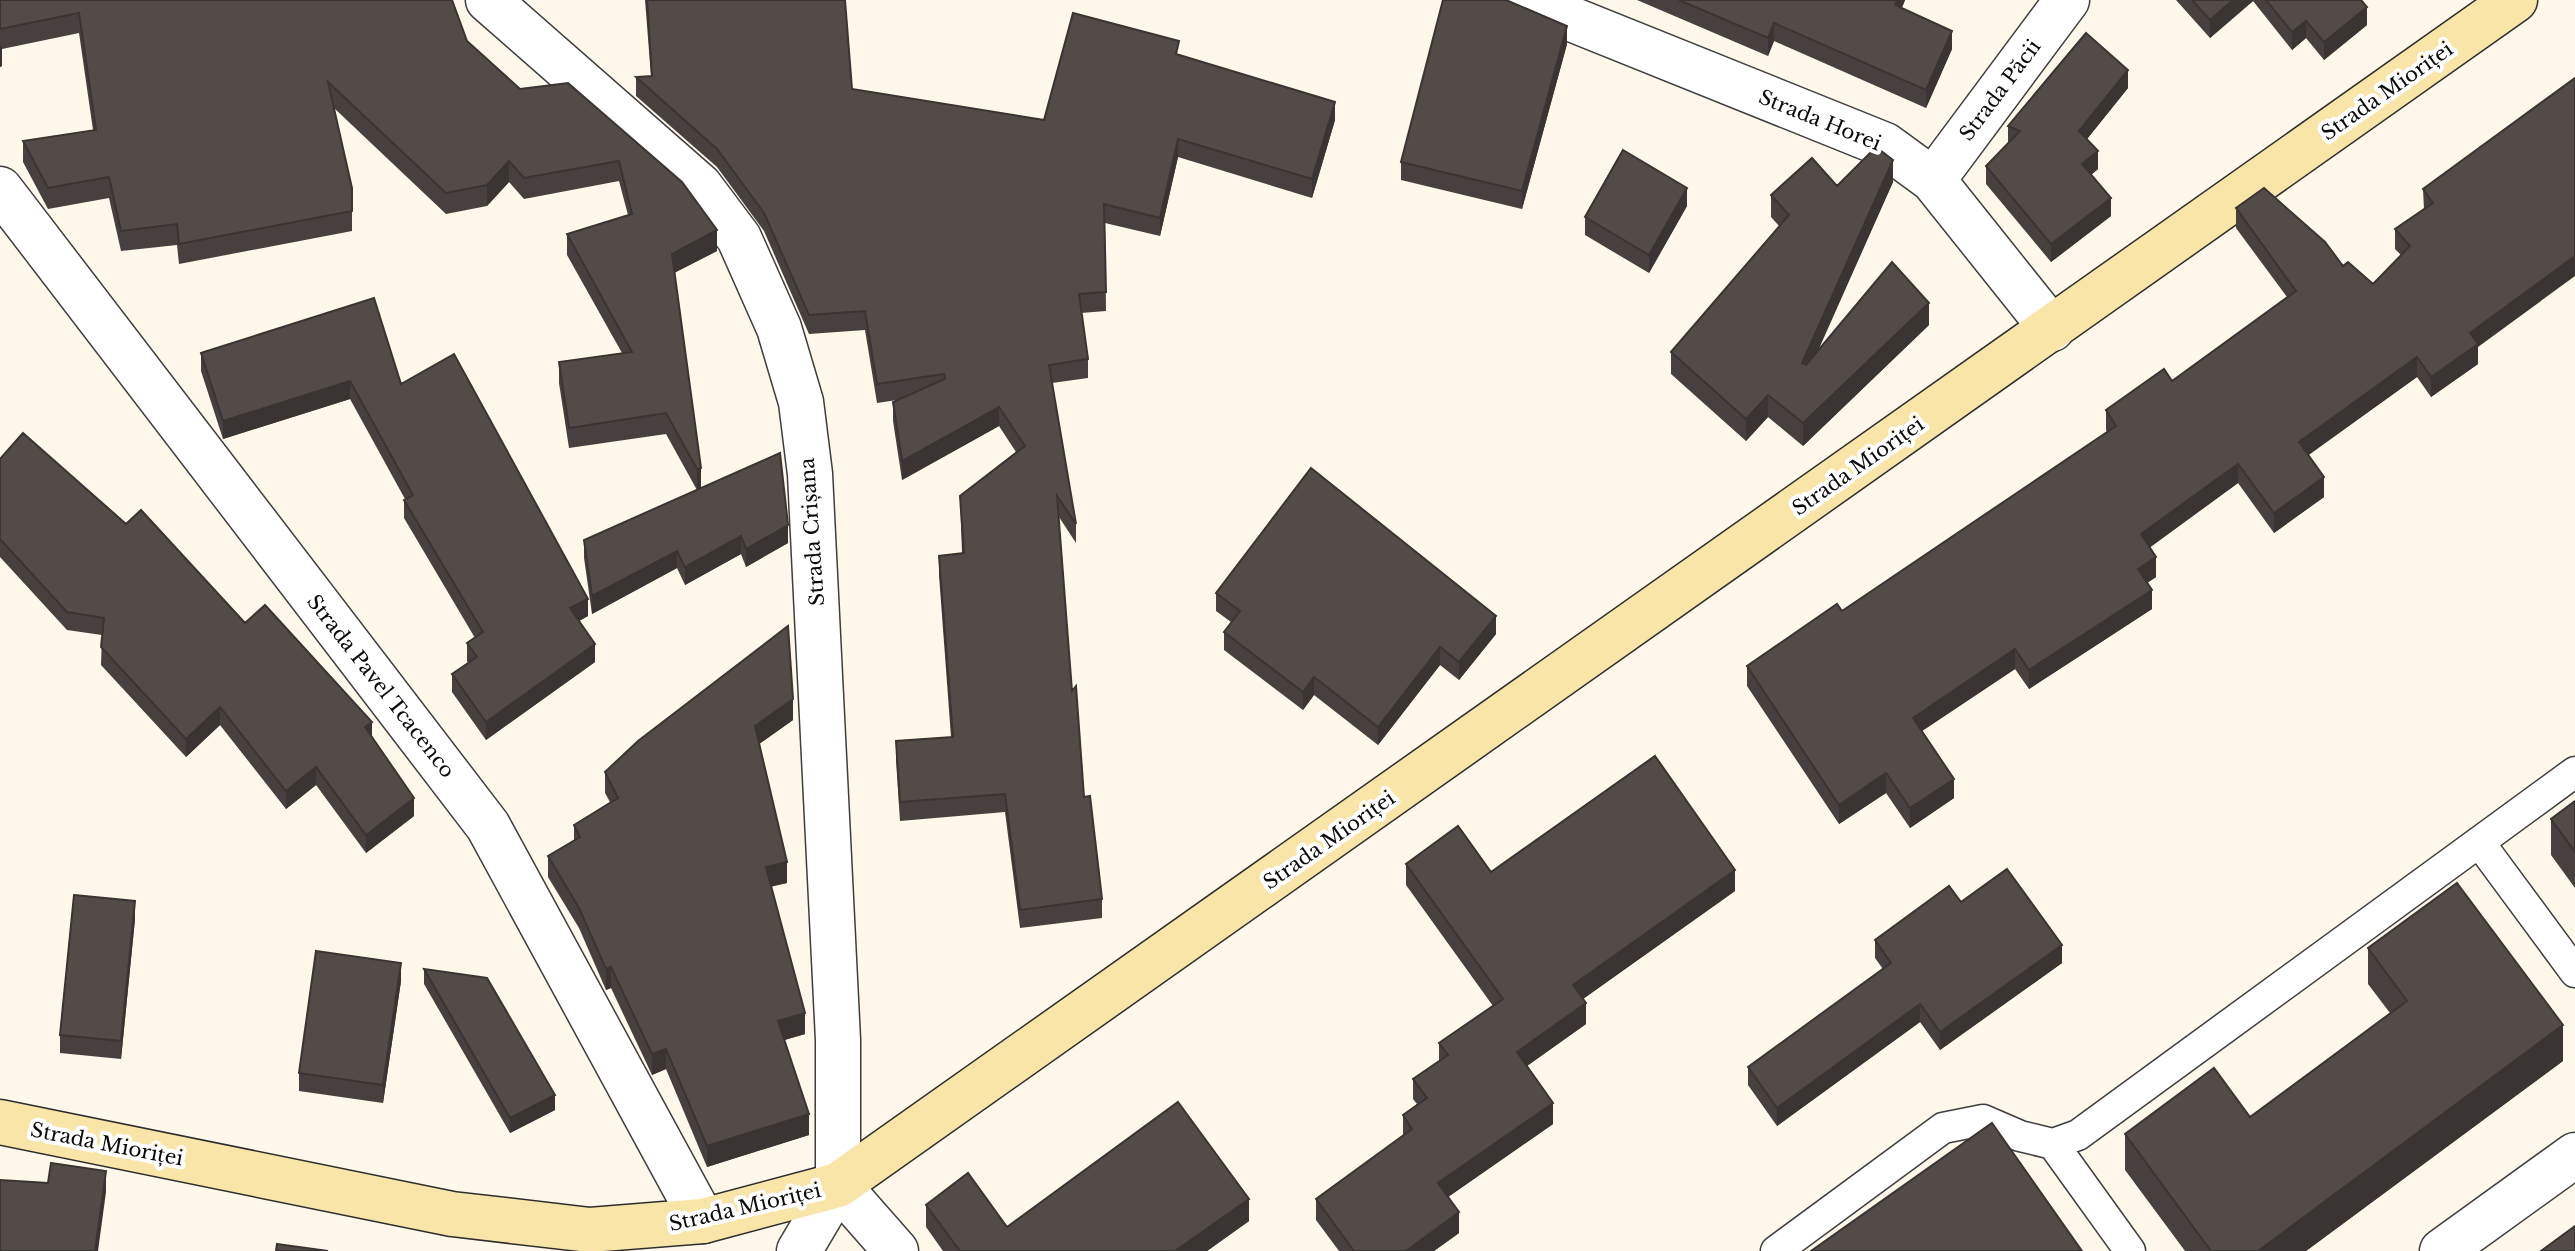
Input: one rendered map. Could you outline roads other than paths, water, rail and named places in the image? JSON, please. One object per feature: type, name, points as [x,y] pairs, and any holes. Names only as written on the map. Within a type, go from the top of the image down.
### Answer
[{"type":"street","name":"Strada Crișana","points":[[488,0],[700,186],[739,238],[779,328],[801,402],[810,474],[836,992],[838,1185]]},
{"type":"street","name":"Strada Horei","points":[[1524,0],[1885,145],[1933,180],[2052,329]]},
{"type":"street","name":"Strada Păcii","points":[[1933,180],[2067,0]]},
{"type":"street","name":"Strada Mioriței","points":[[0,1122],[452,1214],[590,1230],[703,1221],[838,1185],[2515,0]]},
{"type":"street","name":"Strada Pavel Tcacenco","points":[[0,189],[488,826],[703,1221]]},
{"type":"street","points":[[2442,1251],[2575,1155]]},
{"type":"street","points":[[799,1251],[838,1185],[896,1251]]},
{"type":"lane","points":[[1776,1251],[1943,1128],[1983,1120],[2020,1136],[2053,1144],[2078,1135],[2575,772]]},
{"type":"lane","points":[[2479,842],[2575,972]]},
{"type":"lane","points":[[2053,1144],[2130,1251]]}]
